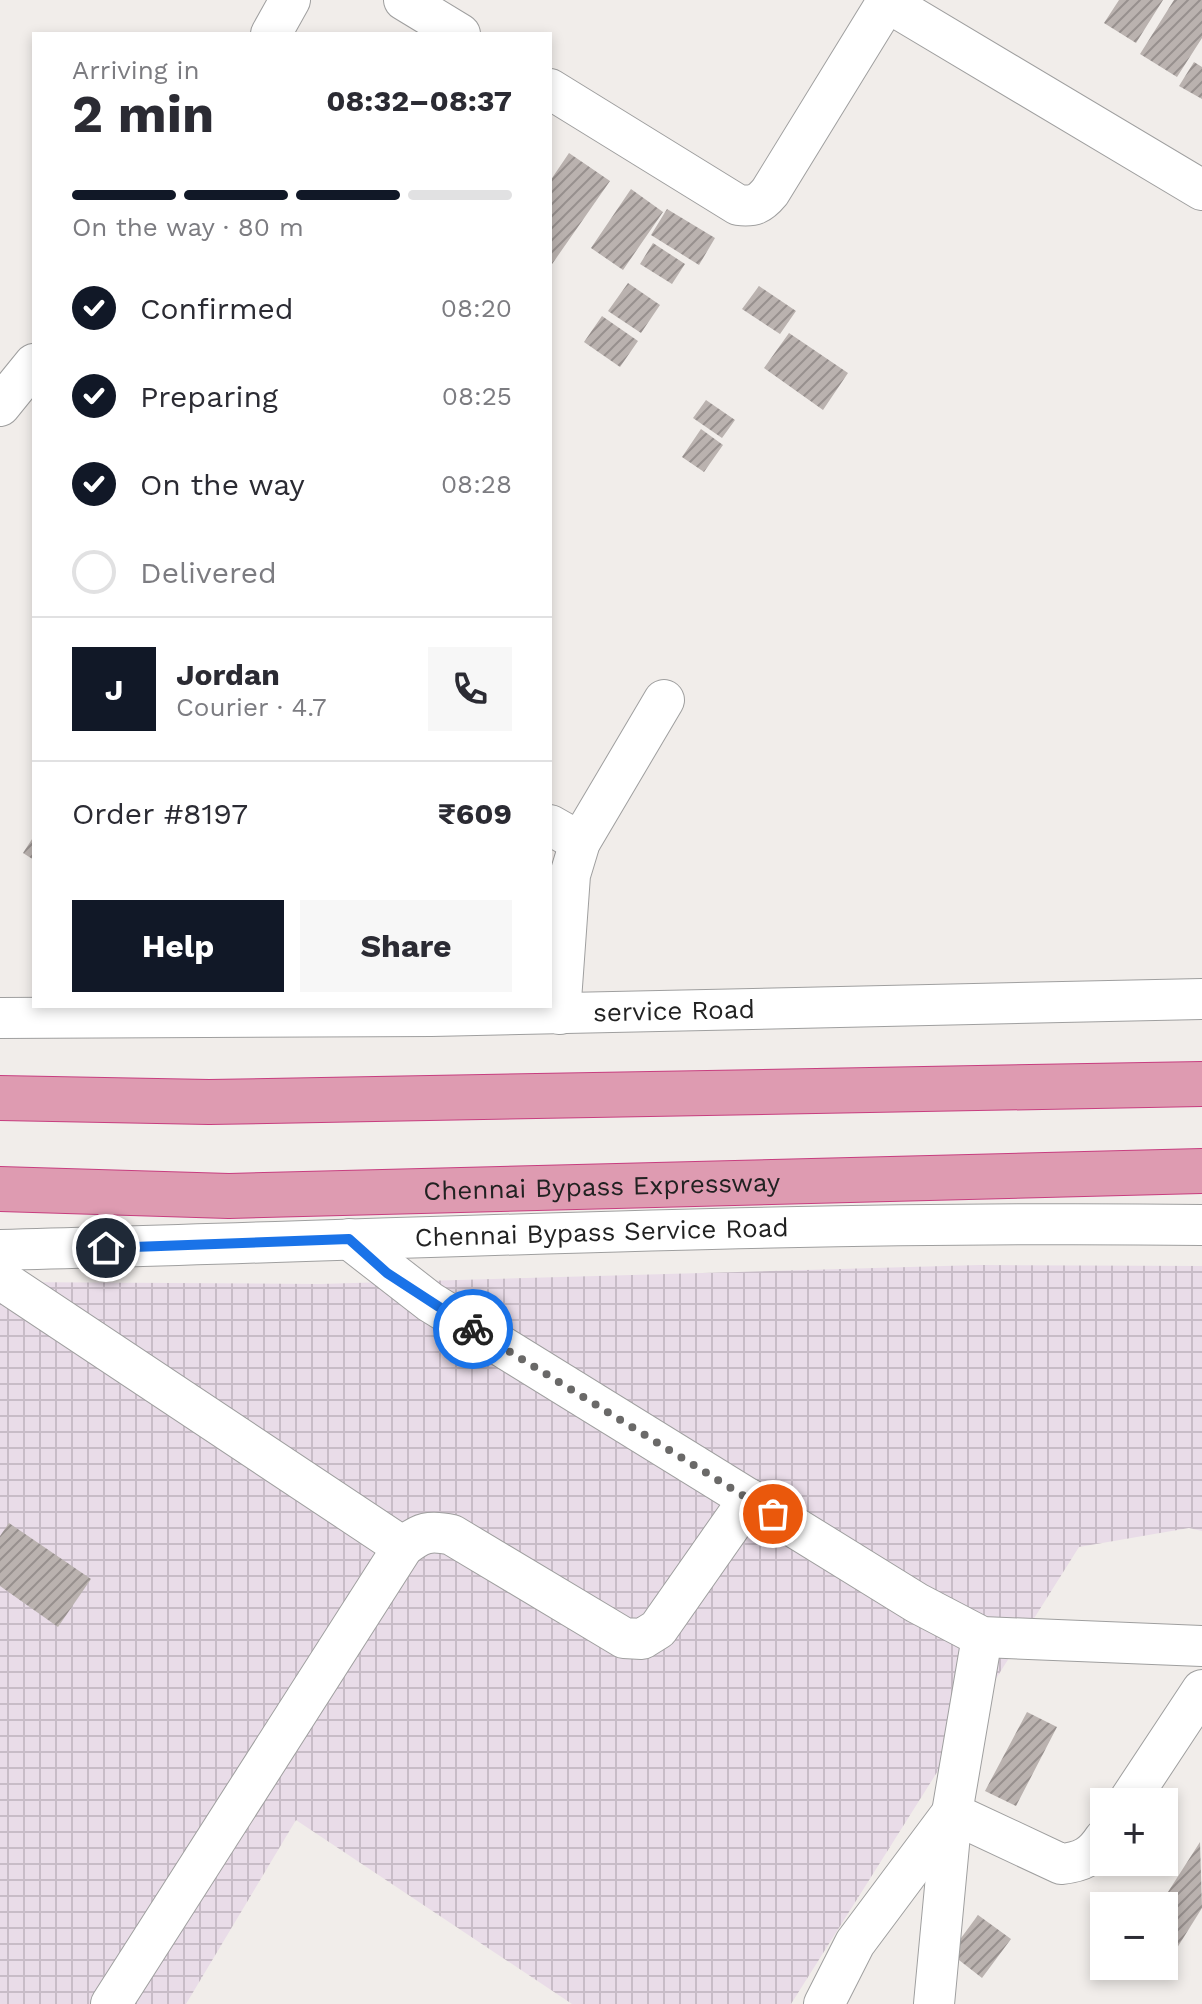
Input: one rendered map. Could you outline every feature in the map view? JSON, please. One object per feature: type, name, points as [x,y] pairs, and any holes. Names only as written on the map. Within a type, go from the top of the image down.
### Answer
[{"type":"highway","points":[[0,1098],[209,1102],[1202,1084]]},
{"type":"highway","name":"Chennai Bypass Expressway","points":[[0,1189],[229,1196],[1202,1171]]},
{"type":"street","points":[[272,32],[290,0]]},
{"type":"street","points":[[404,0],[457,32]]},
{"type":"street","points":[[552,90],[738,205],[751,206],[770,192],[888,1],[1202,190]]},
{"type":"street","points":[[0,406],[32,366]]},
{"type":"street","points":[[560,1014],[570,875],[565,834],[664,700]]},
{"type":"street","name":"service Road","points":[[0,1018],[560,1014],[1202,999]]},
{"type":"street","name":"Chennai Bypass Service Road","points":[[0,1250],[637,1230],[1050,1223],[1202,1225]]},
{"type":"street","points":[[349,1239],[430,1302],[917,1603],[982,1637],[1202,1646]]},
{"type":"street","points":[[0,1279],[403,1547]]},
{"type":"street","points":[[111,2004],[403,1547],[419,1533],[433,1530],[452,1535],[624,1638],[642,1639],[658,1629],[749,1499]]},
{"type":"street","points":[[934,2004],[952,1813],[982,1637]]},
{"type":"street","points":[[1137,1788],[1202,1690]]},
{"type":"street","points":[[952,1813],[1061,1864],[1077,1863],[1090,1855]]},
{"type":"street","points":[[824,2004],[855,1943],[952,1813]]},
{"type":"shaded area","points":[[979,1265],[1202,1266],[1202,1531],[1189,1528],[1079,1547],[791,2004],[572,2004],[296,1820],[186,2004],[0,2004],[0,1282],[320,1284]]},
{"type":"building","points":[[1119,0],[1163,0],[1136,43],[1104,23]]},
{"type":"building","points":[[1174,0],[1202,0],[1202,38],[1177,77],[1140,54]]},
{"type":"building","points":[[1194,62],[1202,67],[1202,99],[1179,86]]},
{"type":"building","points":[[569,153],[610,181],[552,264],[552,178]]},
{"type":"building","points":[[631,189],[663,212],[623,270],[591,248]]},
{"type":"building","points":[[667,209],[715,238],[699,265],[651,235]]},
{"type":"building","points":[[653,243],[685,264],[672,284],[640,264]]},
{"type":"building","points":[[628,283],[660,305],[641,333],[608,311]]},
{"type":"building","points":[[759,286],[796,311],[780,334],[742,309]]},
{"type":"building","points":[[602,316],[638,341],[620,367],[584,342]]},
{"type":"building","points":[[789,333],[848,373],[823,410],[764,368]]},
{"type":"building","points":[[706,400],[735,420],[722,438],[693,418]]},
{"type":"building","points":[[701,429],[723,445],[704,472],[682,457]]},
{"type":"building","points":[[32,839],[32,859],[23,853]]},
{"type":"building","points":[[9,1523],[91,1579],[58,1627],[0,1586],[0,1536]]},
{"type":"building","points":[[1027,1712],[1057,1727],[1016,1806],[985,1791]]},
{"type":"building","points":[[1200,1842],[1202,1908],[1178,1946],[1178,1892],[1168,1892]]},
{"type":"building","points":[[978,1915],[1011,1939],[982,1978],[950,1953]]},
{"type":"way so far","points":[[473,1329],[773,1514]]},
{"type":"route","points":[[106,1248],[349,1239],[387,1273],[473,1329]]}]
